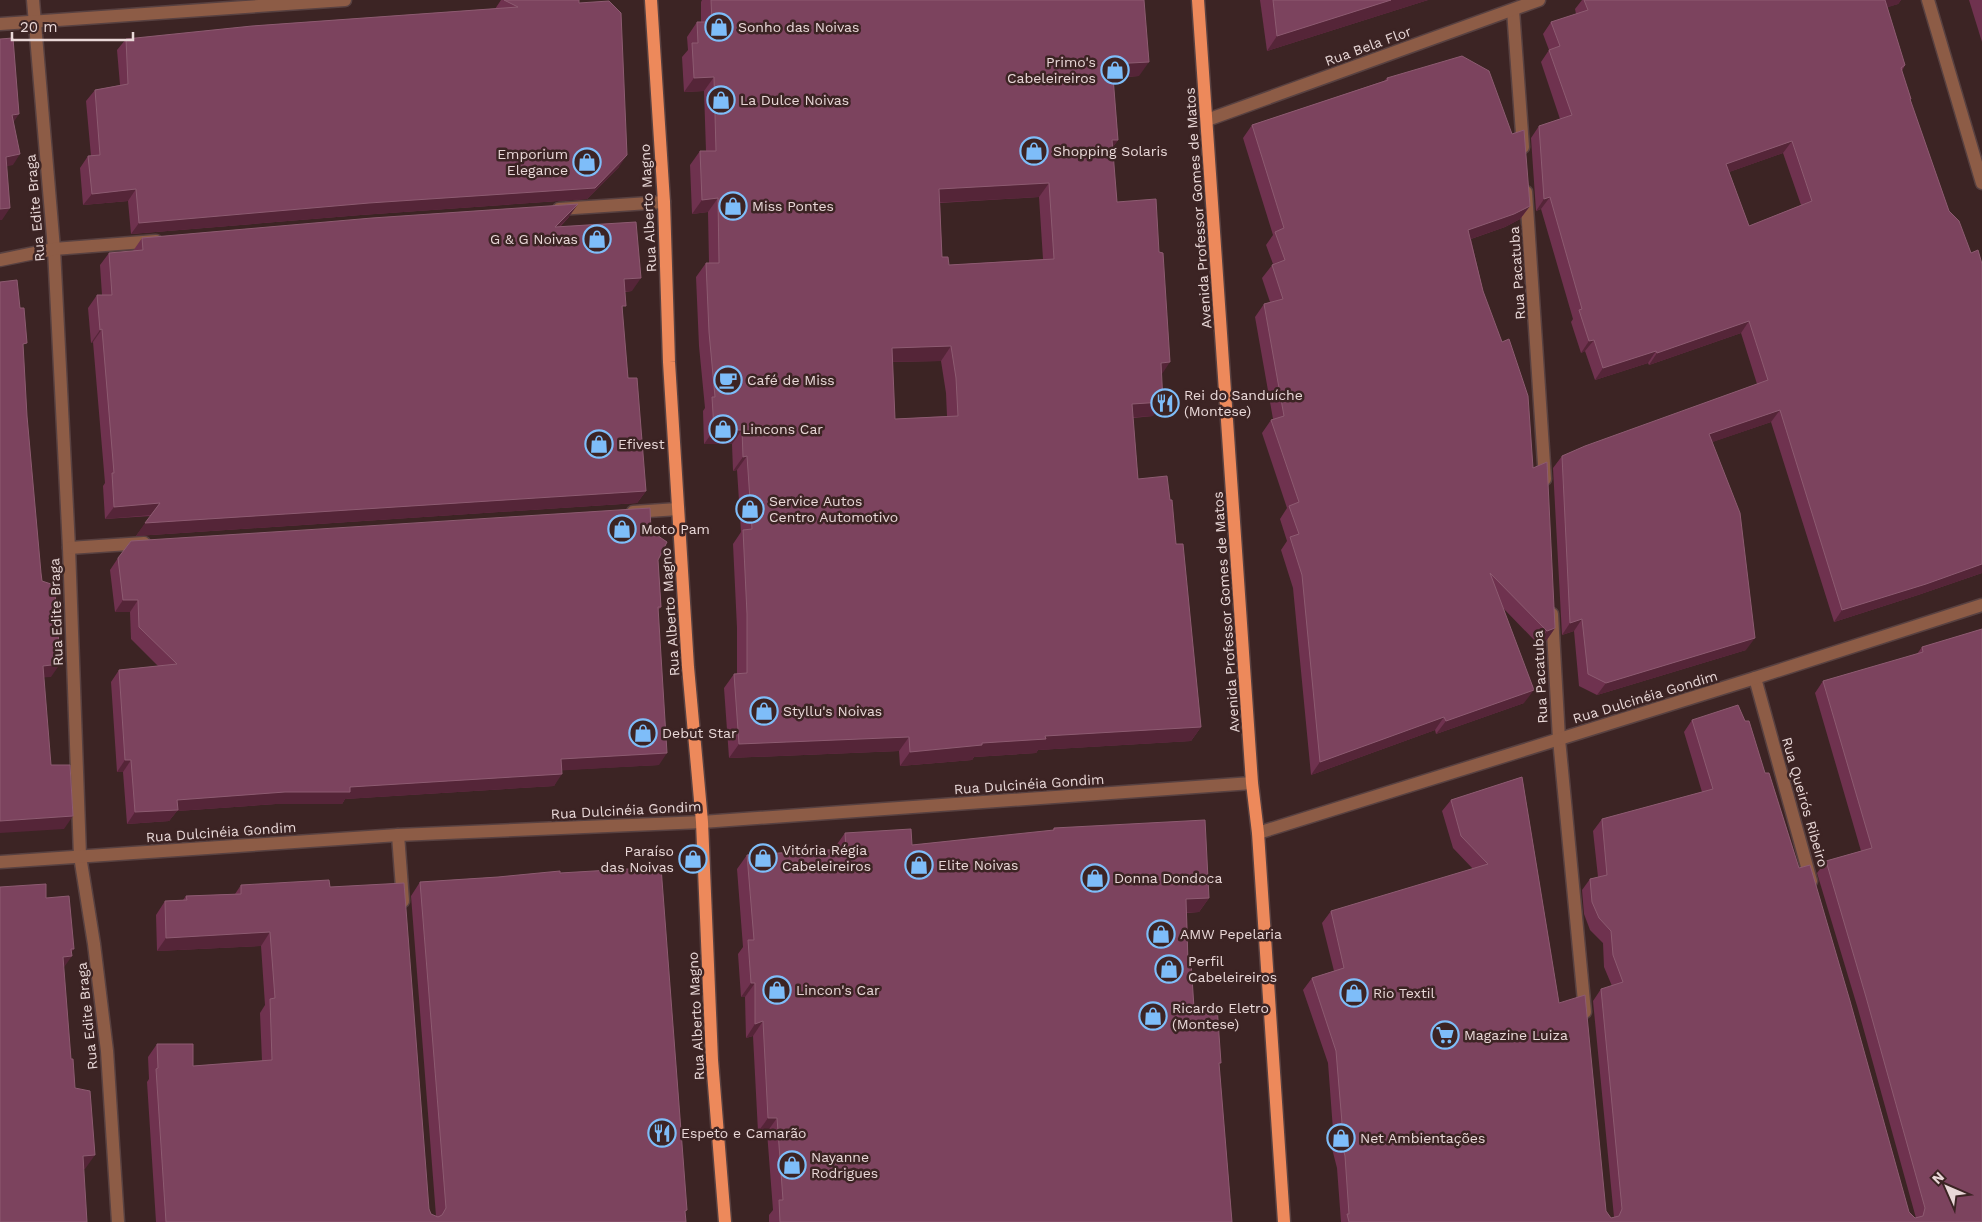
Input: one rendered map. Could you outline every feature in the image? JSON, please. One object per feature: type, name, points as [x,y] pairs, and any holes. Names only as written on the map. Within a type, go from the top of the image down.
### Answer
[{"type":"main road","name":"Rua Alberto Magno","points":[[651,0],[664,202],[669,362],[678,509],[688,667],[702,822],[712,1060],[726,1222]]},
{"type":"main road","name":"Avenida Professor Gomes de Matos","points":[[1198,0],[1284,1222]]},
{"type":"street","name":"Rua Edite Braga","points":[[33,0],[54,249],[69,548],[80,856],[94,944],[107,1051],[118,1222]]},
{"type":"street","points":[[0,24],[35,20],[345,0]]},
{"type":"street","name":"Rua Bela Flor","points":[[1207,120],[1539,0]]},
{"type":"street","points":[[1928,0],[1982,183]]},
{"type":"street","points":[[1513,10],[1524,164]]},
{"type":"street","name":"Rua Pacatuba","points":[[1526,184],[1546,487]]},
{"type":"street","points":[[547,210],[664,202]]},
{"type":"street","points":[[0,260],[54,249],[174,239]]},
{"type":"street","points":[[619,513],[678,509]]},
{"type":"street","points":[[69,548],[157,543]]},
{"type":"street","name":"Rua Pacatuba","points":[[1552,605],[1559,739],[1586,1026]]},
{"type":"street","name":"Rua Dulcinéia Gondim","points":[[1258,833],[1982,605]]},
{"type":"street","name":"Rua Queirós Ribeiro","points":[[1755,678],[1816,897]]},
{"type":"street","name":"Rua Dulcinéia Gondim","points":[[0,862],[398,835],[702,822],[1252,783]]},
{"type":"street","points":[[398,835],[404,914]]},
{"type":"building","points":[[504,0],[579,0],[579,3],[609,1],[621,13],[627,155],[595,188],[369,203],[139,223],[136,189],[92,194],[88,156],[100,155],[95,90],[128,84],[126,39],[252,26],[518,7]]},
{"type":"building","points":[[711,0],[1144,0],[1149,62],[1112,64],[1118,140],[1112,140],[1117,202],[1156,199],[1159,252],[1163,253],[1170,362],[1161,363],[1163,402],[1132,404],[1138,479],[1167,476],[1170,500],[1172,500],[1176,544],[1183,544],[1201,727],[1045,736],[1046,739],[982,743],[982,745],[910,752],[909,737],[739,744],[734,674],[747,673],[747,614],[743,530],[752,529],[747,456],[743,457],[742,430],[714,430],[712,397],[715,397],[709,332],[706,263],[719,263],[718,198],[702,200],[700,151],[716,151],[714,77],[694,78],[692,43],[698,43],[697,22],[712,22]],"holes":[[[1049,183],[1054,259],[949,265],[948,257],[942,257],[939,189]],[[951,346],[956,378],[958,416],[895,419],[892,348]]]},
{"type":"building","points":[[1273,0],[1391,0],[1277,36]]},
{"type":"building","points":[[1584,0],[1885,0],[1905,65],[1901,68],[1910,99],[1949,211],[1959,221],[1971,253],[1978,250],[1982,264],[1982,564],[1926,584],[1842,610],[1780,410],[1709,434],[1740,513],[1755,638],[1606,683],[1588,674],[1582,619],[1570,623],[1562,456],[1768,380],[1749,321],[1657,353],[1656,351],[1603,368],[1594,340],[1589,341],[1579,310],[1582,309],[1550,197],[1544,199],[1539,126],[1572,115],[1549,50],[1560,46],[1551,22],[1588,10]],"holes":[[[1792,141],[1812,201],[1749,226],[1726,164]]]},
{"type":"building","points":[[13,38],[19,114],[12,115],[20,154],[6,157],[10,208],[0,209],[0,39]]},
{"type":"building","points":[[1462,56],[1489,71],[1512,134],[1524,130],[1530,206],[1514,214],[1468,230],[1483,291],[1502,342],[1509,339],[1528,396],[1533,468],[1547,462],[1555,628],[1547,631],[1490,573],[1534,690],[1446,721],[1444,717],[1320,762],[1302,575],[1290,537],[1299,534],[1289,506],[1299,502],[1271,420],[1284,416],[1264,304],[1283,299],[1272,265],[1285,260],[1275,232],[1284,228],[1252,125],[1388,80],[1387,78]]},
{"type":"building","points":[[578,204],[555,227],[636,222],[641,278],[624,279],[626,306],[622,306],[628,378],[637,378],[646,491],[145,523],[160,503],[114,507],[112,473],[114,473],[102,329],[100,330],[97,295],[112,295],[109,253],[143,250],[142,238],[372,218]]},
{"type":"building","points":[[17,280],[20,308],[24,308],[27,343],[23,344],[27,416],[41,573],[42,581],[54,585],[57,613],[60,664],[43,666],[51,765],[70,765],[73,816],[0,821],[0,282]]},
{"type":"building","points":[[650,508],[651,531],[667,542],[658,560],[661,607],[658,607],[667,753],[561,759],[562,774],[350,787],[350,792],[285,792],[177,800],[178,810],[135,812],[131,760],[125,760],[119,670],[177,664],[139,627],[138,600],[123,600],[118,558],[131,541]]},
{"type":"building","points":[[1982,629],[1982,1222],[1349,1222],[1347,1214],[1349,1214],[1345,1156],[1337,1125],[1342,1123],[1336,1051],[1312,978],[1344,968],[1331,911],[1488,864],[1461,836],[1451,800],[1522,777],[1559,1003],[1585,995],[1606,1211],[1611,1218],[1619,1216],[1622,1209],[1601,989],[1623,982],[1613,955],[1611,931],[1599,918],[1592,902],[1590,879],[1607,875],[1602,819],[1713,789],[1692,720],[1738,705],[1745,721],[1749,721],[1765,773],[1769,773],[1799,868],[1810,865],[1909,1212],[1915,1218],[1923,1216],[1925,1208],[1826,861],[1872,848],[1823,681],[1923,652],[1922,647]]},
{"type":"building","points":[[1205,820],[1209,898],[1186,899],[1188,962],[1191,962],[1194,1008],[1217,1006],[1221,1063],[1219,1063],[1232,1222],[780,1222],[779,1200],[783,1200],[777,1118],[768,1118],[763,1021],[755,1024],[755,983],[751,983],[748,940],[754,940],[747,855],[846,849],[845,833],[911,829],[912,845],[1054,830],[1054,828]]},
{"type":"building","points":[[661,867],[687,1210],[685,1211],[686,1222],[166,1222],[156,1069],[158,1068],[157,1044],[193,1044],[193,1066],[272,1060],[270,999],[275,998],[270,932],[166,938],[165,901],[187,900],[186,896],[241,894],[241,885],[329,880],[330,887],[404,883],[429,1209],[431,1214],[438,1217],[442,1215],[446,1208],[420,882],[560,871],[560,873]]},
{"type":"building","points":[[46,884],[46,898],[69,896],[74,949],[71,949],[72,956],[63,957],[71,1059],[73,1059],[75,1088],[90,1091],[95,1155],[83,1156],[87,1222],[0,1222],[0,887]]},
{"type":"place","name":"Sonho das Noivas","points":[[719,27]]},
{"type":"place","name":"Primo's Cabeleireiros","points":[[1115,70]]},
{"type":"place","name":"La Dulce Noivas","points":[[721,100]]},
{"type":"place","name":"Shopping Solaris","points":[[1034,151]]},
{"type":"place","name":"Emporium Elegance","points":[[587,162]]},
{"type":"place","name":"Miss Pontes","points":[[733,206]]},
{"type":"place","name":"G & G Noivas","points":[[597,239]]},
{"type":"place","name":"Café de Miss","points":[[728,380]]},
{"type":"place","name":"Rei do Sanduíche (Montese)","points":[[1165,403]]},
{"type":"place","name":"Lincons Car","points":[[723,429]]},
{"type":"place","name":"Efivest","points":[[599,444]]},
{"type":"place","name":"Service Autos Centro Automotivo","points":[[750,509]]},
{"type":"place","name":"Moto Pam","points":[[622,529]]},
{"type":"place","name":"Styllu's Noivas","points":[[764,711]]},
{"type":"place","name":"Debut Star","points":[[643,733]]},
{"type":"place","name":"Vitória Régia Cabeleireiros","points":[[763,858]]},
{"type":"place","name":"Paraíso das Noivas","points":[[693,859]]},
{"type":"place","name":"Elite Noivas","points":[[919,865]]},
{"type":"place","name":"Donna Dondoca","points":[[1095,878]]},
{"type":"place","name":"AMW Pepelaria","points":[[1161,934]]},
{"type":"place","name":"Perfil Cabeleireiros","points":[[1169,969]]},
{"type":"place","name":"Lincon's Car","points":[[777,990]]},
{"type":"place","name":"Rio Textil","points":[[1354,993]]},
{"type":"place","name":"Ricardo Eletro (Montese)","points":[[1153,1016]]},
{"type":"place","name":"Magazine Luiza","points":[[1445,1035]]},
{"type":"place","name":"Espeto e Camarão","points":[[662,1133]]},
{"type":"place","name":"Net Ambientações","points":[[1341,1138]]},
{"type":"place","name":"Nayanne Rodrigues","points":[[792,1165]]}]
